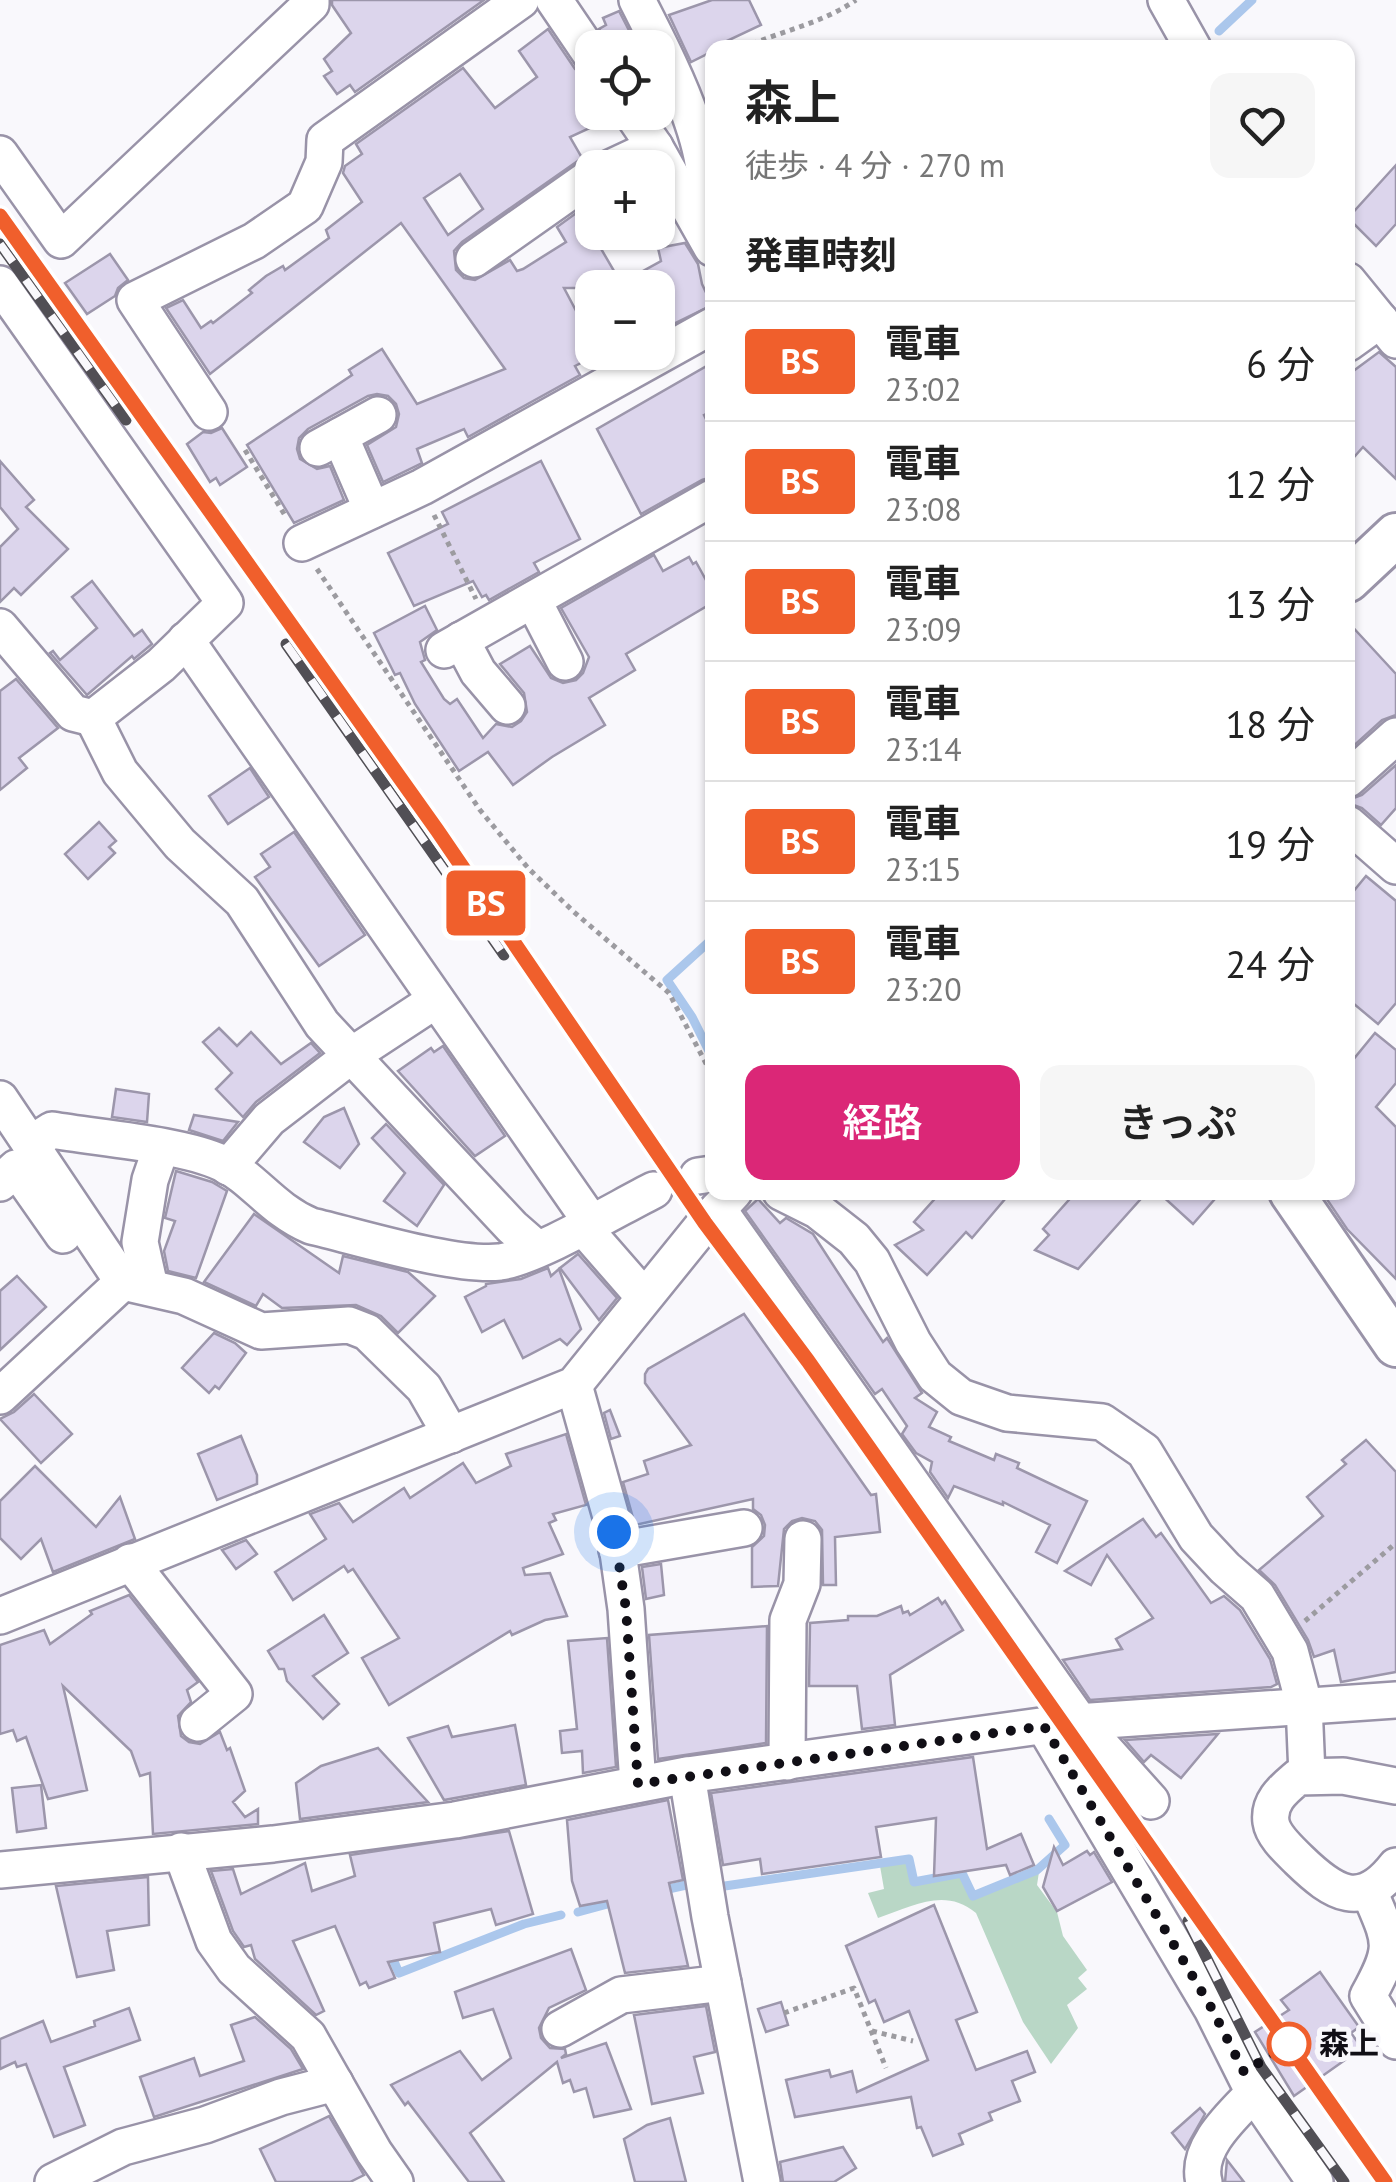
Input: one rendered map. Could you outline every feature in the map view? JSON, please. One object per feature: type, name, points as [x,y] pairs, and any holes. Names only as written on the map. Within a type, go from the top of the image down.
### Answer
[{"type":"main road","points":[[1355,573],[1396,534]]},
{"type":"main road","points":[[1297,1200],[1390,1322]]},
{"type":"street","points":[[209,412],[135,300],[254,241],[305,206],[324,162],[325,140],[522,0]]},
{"type":"street","points":[[554,0],[575,31]]},
{"type":"street","points":[[637,0],[676,77],[705,165]]},
{"type":"street","points":[[1166,0],[1188,40]]},
{"type":"street","points":[[0,154],[61,240],[310,1]]},
{"type":"street","points":[[643,130],[705,235]]},
{"type":"street","points":[[649,150],[655,147]]},
{"type":"street","points":[[474,259],[575,188]]},
{"type":"street","points":[[705,188],[705,235]]},
{"type":"street","points":[[2,290],[225,603],[160,665],[93,718]]},
{"type":"street","points":[[1355,290],[1388,330],[1355,341]]},
{"type":"street","points":[[302,543],[422,488],[705,330]]},
{"type":"street","points":[[372,510],[329,442],[378,415]]},
{"type":"street","points":[[507,706],[478,672],[465,638],[705,502]]},
{"type":"street","points":[[532,600],[565,662]]},
{"type":"street","points":[[0,627],[72,713],[93,718]]},
{"type":"street","points":[[186,640],[586,1224],[644,1297]]},
{"type":"street","points":[[93,718],[120,772],[180,844],[242,901],[322,1024],[512,1228],[536,1248]]},
{"type":"street","points":[[1355,773],[1396,736]]},
{"type":"street","points":[[1355,830],[1396,866]]},
{"type":"street","points":[[228,1167],[269,1120],[352,1056],[436,1000]]},
{"type":"street","points":[[0,1099],[127,1289]]},
{"type":"street","points":[[30,1144],[52,1130],[188,1152],[228,1167],[288,1216],[310,1226],[465,1261],[502,1262],[654,1190]]},
{"type":"street","points":[[0,1396],[127,1289],[140,1242],[150,1180],[161,1148]]},
{"type":"street","points":[[0,1183],[16,1168],[127,1289],[184,1296],[261,1331],[349,1325],[367,1332],[424,1388],[451,1435]]},
{"type":"street","points":[[0,1616],[574,1385],[644,1297],[708,1200]]},
{"type":"street","points":[[724,1200],[1080,1722],[1151,1801]]},
{"type":"street","points":[[805,1200],[854,1240],[872,1261],[935,1376],[961,1397],[1007,1413],[1102,1422],[1144,1451],[1196,1537],[1257,1596],[1284,1639],[1304,1704],[1307,1776]]},
{"type":"street","points":[[574,1385],[617,1550],[626,1609],[638,1784]]},
{"type":"street","points":[[617,1550],[744,1528]]},
{"type":"street","points":[[787,1762],[788,1620],[802,1584],[803,1538]]},
{"type":"street","points":[[130,1562],[234,1694],[198,1723]]},
{"type":"street","points":[[0,1870],[273,1844],[455,1820],[687,1775],[1044,1726],[1396,1700]]},
{"type":"street","points":[[1044,1726],[1212,2009],[1254,2093],[1315,2182]]},
{"type":"street","points":[[687,1775],[762,2182]]},
{"type":"street","points":[[1396,1786],[1343,1776],[1298,1776],[1274,1800],[1271,1823],[1282,1843],[1322,1881],[1347,1894],[1379,1887],[1396,1866]]},
{"type":"street","points":[[181,1851],[214,1942],[234,1969],[308,2036],[395,2182]]},
{"type":"street","points":[[1369,1891],[1388,1936],[1388,1962],[1368,1996],[1396,2041]]},
{"type":"street","points":[[560,2029],[621,1995],[723,1983]]},
{"type":"street","points":[[53,2182],[122,2147],[335,2083]]},
{"type":"street","points":[[1204,2182],[1204,2159],[1216,2135],[1254,2093]]},
{"type":"path","points":[[761,40],[831,18],[856,0]]},
{"type":"path","points":[[245,450],[325,583],[480,810],[551,890],[668,993],[705,1061]]},
{"type":"path","points":[[422,488],[465,638]]},
{"type":"path","points":[[1284,1639],[1396,1543]]},
{"type":"path","points":[[784,2013],[854,1988],[886,2068]]},
{"type":"path","points":[[871,2031],[913,2042]]},
{"type":"green space","points":[[906,1862],[912,1884],[961,1876],[972,1900],[1039,1872],[1037,1885],[1057,1912],[1063,1936],[1087,1970],[1078,1978],[1087,1989],[1067,2005],[1078,2028],[1051,2064],[1023,2022],[976,1913],[964,1905],[941,1900],[916,1904],[878,1918],[868,1893],[884,1889],[880,1866]]},
{"type":"building","points":[[332,0],[484,0],[355,92],[350,85],[337,94],[324,76],[332,71],[324,59],[351,33]]},
{"type":"building","points":[[712,0],[749,0],[761,25],[729,40],[705,40],[705,55],[691,62],[669,15]]},
{"type":"building","points":[[619,11],[629,30],[600,30],[606,25],[603,18]]},
{"type":"building","points":[[548,29],[575,69],[575,130],[585,130],[570,137],[577,150],[575,163],[454,251],[456,270],[464,278],[475,280],[510,260],[517,271],[566,242],[557,227],[575,214],[575,250],[602,250],[613,270],[575,270],[575,288],[564,288],[575,309],[575,370],[580,375],[468,437],[464,429],[417,449],[422,463],[383,482],[367,445],[396,427],[399,414],[388,396],[368,396],[308,429],[299,438],[300,459],[317,469],[330,466],[344,500],[294,523],[247,445],[352,375],[349,370],[382,349],[417,404],[505,369],[401,223],[210,374],[166,308],[183,300],[201,328],[213,323],[252,293],[249,290],[266,276],[283,266],[285,270],[329,238],[326,230],[362,202],[343,173],[345,166],[362,154],[356,144],[463,68],[495,108],[537,77],[519,51]],"holes":[[[460,174],[483,209],[448,235],[424,198]]]},
{"type":"building","points":[[1396,165],[1396,224],[1376,246],[1355,225],[1355,210]]},
{"type":"building","points":[[685,243],[698,264],[705,308],[675,323],[675,270],[645,270],[661,261],[658,250],[675,250],[675,245]]},
{"type":"building","points":[[110,254],[128,280],[115,296],[87,314],[65,283]]},
{"type":"building","points":[[1379,352],[1396,367],[1396,479],[1363,447],[1355,456],[1355,370]]},
{"type":"building","points":[[705,367],[705,479],[641,514],[597,429]]},
{"type":"building","points":[[222,428],[247,467],[220,485],[216,478],[210,482],[187,444],[203,432]]},
{"type":"building","points":[[0,461],[34,500],[26,507],[68,549],[21,595],[14,588],[0,602],[0,547],[18,529],[0,507]]},
{"type":"building","points":[[541,461],[580,539],[534,563],[539,572],[489,600],[486,595],[482,597],[473,581],[414,606],[388,553],[448,524],[442,512]]},
{"type":"building","points":[[654,555],[663,571],[689,557],[705,578],[705,607],[626,654],[635,670],[589,698],[605,725],[513,785],[488,752],[459,771],[415,704],[400,673],[395,675],[374,633],[425,606],[437,630],[420,642],[425,660],[421,662],[444,699],[450,704],[457,699],[483,738],[496,724],[512,727],[527,712],[524,693],[500,664],[530,646],[551,678],[563,683],[576,680],[583,673],[589,657],[561,608]]},
{"type":"building","points":[[92,581],[134,636],[142,630],[152,644],[87,695],[50,653],[53,651],[60,660],[97,628],[72,597]]},
{"type":"building","points":[[1355,630],[1396,674],[1396,715],[1382,720],[1355,745]]},
{"type":"building","points":[[16,679],[58,728],[19,758],[27,768],[0,790],[0,691]]},
{"type":"building","points":[[1396,765],[1396,808],[1381,825],[1355,806],[1355,798]]},
{"type":"building","points":[[250,768],[269,797],[228,824],[209,796]]},
{"type":"building","points":[[99,822],[116,841],[109,847],[115,853],[88,879],[65,854]]},
{"type":"building","points":[[294,832],[365,935],[319,966],[255,877],[270,867],[261,854]]},
{"type":"building","points":[[1366,876],[1396,901],[1396,1003],[1378,1024],[1355,1005],[1355,889]]},
{"type":"building","points":[[219,1028],[237,1046],[251,1032],[281,1064],[311,1043],[320,1053],[256,1102],[243,1117],[216,1089],[232,1073],[203,1042]]},
{"type":"building","points":[[1375,1033],[1396,1050],[1396,1083],[1376,1107],[1396,1127],[1396,1279],[1347,1229],[1327,1200],[1355,1200],[1355,1057]]},
{"type":"building","points":[[443,1046],[505,1136],[475,1156],[398,1071],[431,1048],[434,1052]]},
{"type":"building","points":[[116,1089],[149,1094],[147,1122],[112,1117]]},
{"type":"building","points":[[344,1108],[359,1144],[340,1168],[304,1142],[324,1117]]},
{"type":"building","points":[[194,1115],[238,1122],[223,1141],[189,1130]]},
{"type":"building","points":[[386,1124],[444,1185],[417,1226],[384,1201],[405,1173],[372,1138]]},
{"type":"building","points":[[176,1171],[227,1191],[196,1278],[168,1271],[164,1251],[175,1221],[165,1218]]},
{"type":"building","points":[[759,1200],[780,1223],[786,1218],[813,1234],[883,1342],[887,1338],[922,1393],[915,1398],[937,1412],[929,1427],[951,1437],[949,1441],[994,1460],[996,1454],[1019,1463],[1017,1468],[1087,1501],[1057,1563],[1036,1552],[1050,1525],[1003,1502],[954,1486],[948,1498],[930,1472],[932,1462],[916,1453],[902,1434],[907,1426],[882,1389],[875,1394],[745,1211]]},
{"type":"building","points":[[934,1200],[1004,1200],[972,1238],[966,1232],[927,1275],[895,1245],[923,1230],[914,1222]]},
{"type":"building","points":[[1069,1200],[1140,1200],[1078,1269],[1035,1250],[1049,1235],[1043,1229]]},
{"type":"building","points":[[1167,1200],[1214,1200],[1193,1224]]},
{"type":"building","points":[[254,1214],[339,1273],[343,1256],[408,1272],[435,1296],[398,1333],[381,1316],[356,1305],[282,1308],[263,1294],[256,1306],[204,1282]]},
{"type":"building","points":[[578,1254],[617,1298],[599,1320],[560,1268]]},
{"type":"building","points":[[548,1268],[551,1276],[559,1269],[581,1329],[567,1345],[560,1339],[523,1358],[504,1320],[482,1332],[465,1297],[486,1284],[521,1279]]},
{"type":"building","points":[[17,1276],[46,1307],[0,1350],[0,1291]]},
{"type":"building","points":[[744,1314],[871,1495],[876,1494],[880,1532],[835,1537],[836,1585],[823,1585],[822,1530],[815,1521],[802,1518],[784,1529],[778,1586],[752,1587],[752,1547],[764,1536],[765,1525],[753,1509],[753,1499],[635,1525],[623,1482],[648,1474],[644,1461],[691,1445],[645,1383],[645,1374]]},
{"type":"building","points":[[214,1333],[246,1353],[219,1389],[215,1386],[209,1393],[182,1368]]},
{"type":"building","points":[[34,1394],[72,1434],[41,1463],[0,1419]]},
{"type":"building","points":[[610,1410],[620,1436],[611,1439],[604,1413]]},
{"type":"building","points":[[566,1434],[586,1505],[553,1514],[556,1520],[549,1523],[563,1554],[523,1568],[525,1575],[550,1573],[567,1616],[545,1620],[512,1635],[510,1631],[389,1705],[362,1658],[399,1638],[353,1569],[348,1572],[344,1566],[293,1600],[275,1572],[326,1539],[310,1514],[339,1503],[353,1522],[404,1488],[410,1498],[463,1463],[476,1483],[511,1466],[506,1454]]},
{"type":"building","points":[[241,1436],[257,1484],[217,1500],[198,1454]]},
{"type":"building","points":[[1366,1440],[1396,1472],[1396,1672],[1341,1682],[1334,1650],[1314,1657],[1275,1585],[1259,1570],[1323,1516],[1307,1497],[1346,1464],[1342,1460]]},
{"type":"building","points":[[35,1466],[96,1527],[120,1497],[135,1539],[53,1572],[41,1539],[21,1559],[0,1538],[0,1501]]},
{"type":"building","points":[[1143,1519],[1156,1537],[1161,1533],[1211,1603],[1224,1596],[1240,1610],[1270,1659],[1277,1684],[1090,1700],[1063,1660],[1122,1649],[1116,1639],[1153,1618],[1107,1555],[1091,1585],[1065,1571]]},
{"type":"building","points":[[246,1540],[257,1554],[236,1569],[222,1550]]},
{"type":"building","points":[[661,1564],[664,1595],[646,1599],[642,1567]]},
{"type":"building","points":[[129,1595],[198,1682],[187,1690],[191,1702],[178,1716],[181,1736],[200,1744],[220,1732],[245,1791],[233,1802],[245,1817],[258,1809],[258,1824],[153,1834],[150,1773],[140,1776],[131,1751],[63,1686],[87,1790],[48,1799],[26,1737],[17,1741],[13,1730],[0,1734],[0,1645],[44,1630],[50,1644],[92,1614],[90,1611]]},
{"type":"building","points":[[938,1598],[942,1604],[945,1601],[963,1630],[890,1675],[895,1725],[862,1729],[857,1686],[809,1686],[810,1623],[848,1620],[848,1616],[877,1616],[901,1606],[903,1613],[908,1611],[910,1615]]},
{"type":"building","points":[[324,1615],[348,1653],[313,1676],[339,1704],[323,1719],[287,1681],[284,1669],[279,1669],[268,1651]]},
{"type":"building","points":[[767,1626],[766,1743],[658,1759],[649,1635]]},
{"type":"building","points":[[607,1638],[616,1767],[583,1773],[582,1751],[562,1753],[560,1731],[577,1729],[568,1641]]},
{"type":"building","points":[[515,1725],[526,1785],[444,1800],[408,1738],[448,1726],[452,1737]]},
{"type":"building","points":[[1218,1734],[1181,1778],[1151,1755],[1144,1762],[1125,1740]]},
{"type":"building","points":[[378,1748],[428,1802],[300,1819],[296,1783],[321,1766]]},
{"type":"building","points":[[973,1757],[987,1849],[1021,1834],[1034,1865],[1010,1875],[1006,1865],[934,1876],[936,1818],[876,1827],[881,1857],[762,1874],[760,1859],[723,1865],[711,1793]]},
{"type":"building","points":[[41,1785],[46,1828],[17,1832],[12,1788]]},
{"type":"building","points":[[668,1800],[683,1880],[669,1883],[688,1966],[625,1973],[607,1901],[580,1906],[572,1881],[567,1820]]},
{"type":"building","points":[[509,1831],[533,1914],[496,1925],[491,1909],[434,1923],[440,1952],[388,1962],[395,1978],[369,1988],[366,1982],[360,1985],[335,1926],[293,1941],[324,2011],[316,2015],[255,1959],[251,1945],[244,1947],[233,1931],[211,1871],[233,1869],[241,1894],[305,1863],[312,1891],[355,1876],[350,1855]]},
{"type":"building","points":[[1054,1847],[1063,1865],[1087,1851],[1090,1855],[1094,1852],[1112,1882],[1057,1911],[1043,1887]]},
{"type":"building","points":[[148,1877],[149,1925],[107,1931],[114,1970],[77,1977],[56,1886]]},
{"type":"building","points":[[934,1905],[977,2012],[956,2020],[976,2070],[1027,2051],[1035,2072],[1012,2081],[1020,2101],[989,2113],[992,2120],[959,2134],[963,2144],[933,2156],[921,2127],[917,2128],[911,2097],[795,2117],[786,2080],[829,2070],[831,2077],[852,2071],[857,2092],[928,2060],[909,2011],[884,2022],[875,2000],[869,2003],[846,1946]]},
{"type":"building","points":[[571,1949],[586,1990],[549,2008],[539,2028],[541,2038],[550,2048],[565,2049],[561,2058],[606,2043],[631,2109],[594,2117],[586,2088],[574,2092],[570,2080],[563,2083],[557,2062],[470,2133],[504,2182],[469,2182],[391,2085],[460,2051],[482,2080],[511,2058],[493,2009],[463,2018],[455,1992]]},
{"type":"building","points":[[1320,1972],[1359,2027],[1351,2033],[1362,2048],[1294,2096],[1255,2032],[1289,2010],[1281,2000]]},
{"type":"building","points":[[781,2002],[788,2025],[766,2032],[758,2009]]},
{"type":"building","points":[[706,2006],[715,2052],[694,2057],[703,2093],[652,2104],[634,2015]]},
{"type":"building","points":[[129,2008],[140,2040],[64,2067],[85,2125],[54,2137],[26,2064],[17,2067],[15,2062],[0,2069],[0,2039],[43,2021],[51,2042]]},
{"type":"building","points":[[255,2017],[291,2049],[303,2069],[154,2117],[140,2077],[194,2058],[200,2076],[244,2061],[231,2025]]},
{"type":"building","points":[[1200,2108],[1205,2114],[1185,2149],[1172,2133]]},
{"type":"building","points":[[329,2116],[364,2175],[350,2182],[276,2182],[260,2149]]},
{"type":"building","points":[[670,2118],[686,2182],[635,2182],[624,2139],[647,2125]]},
{"type":"building","points":[[843,2147],[856,2168],[834,2182],[783,2182],[780,2162]]},
{"type":"building","points":[[1227,2160],[1244,2182],[1225,2182]]},
{"type":"waterway","points":[[1219,31],[1252,0]]},
{"type":"waterway","points":[[705,945],[667,980],[705,1043]]},
{"type":"waterway","points":[[718,1887],[909,1859],[914,1882],[962,1873],[973,1896],[1037,1870],[1065,1845],[1049,1819]]},
{"type":"waterway","points":[[659,1891],[691,1884]]},
{"type":"waterway","points":[[578,1912],[615,1902]]},
{"type":"waterway","points":[[389,1950],[399,1973],[524,1924],[561,1915]]},
{"type":"railway","points":[[0,216],[437,830],[705,1223],[808,1361],[1385,2182]]},
{"type":"railway","points":[[0,244],[126,420]]},
{"type":"railway","points":[[286,644],[504,955]]},
{"type":"railway","points":[[1188,1921],[1261,2067],[1344,2182]]},
{"type":"train","name":"BS","points":[[0,216],[437,830],[705,1223],[808,1361],[1385,2182]]},
{"type":"place","name":"森上","points":[[1289,2044]]},
{"type":"route","points":[[614,1532],[626,1609],[638,1784],[1044,1726],[1212,2009],[1244,2072],[1289,2044]]}]
